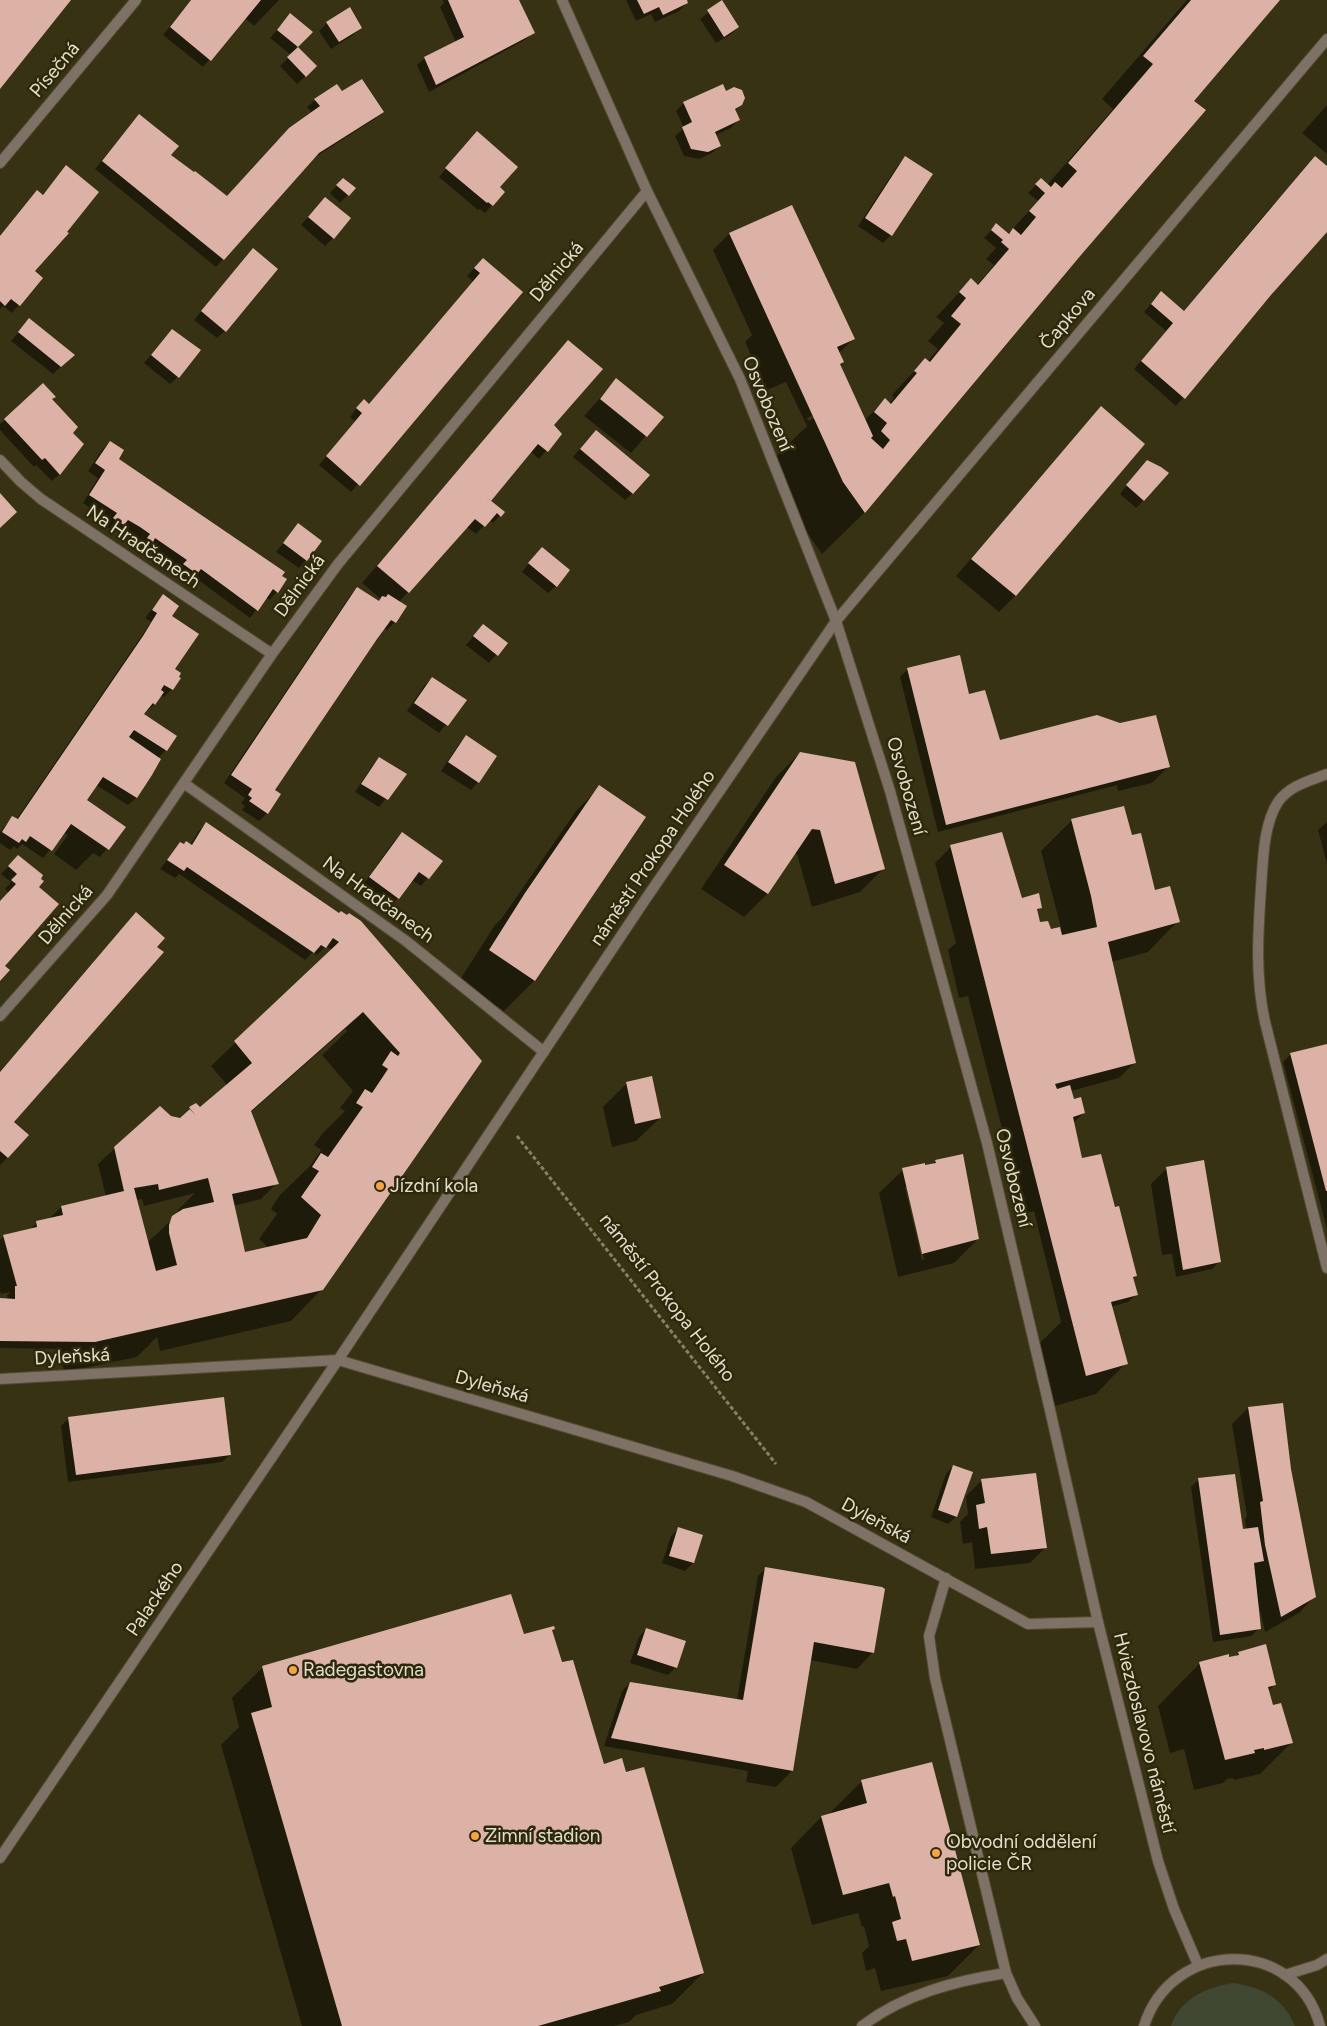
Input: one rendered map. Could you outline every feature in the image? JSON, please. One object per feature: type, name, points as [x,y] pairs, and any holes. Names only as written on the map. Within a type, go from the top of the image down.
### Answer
[{"type":"street","name":"Písečná","points":[[0,162],[136,0]]},
{"type":"street","name":"Osvobození","points":[[562,0],[647,191],[740,380],[836,621],[890,791],[987,1143],[1098,1622]]},
{"type":"street","name":"Čapkova","points":[[836,621],[1327,39]]},
{"type":"street","name":"Dělnická","points":[[0,1016],[107,895],[185,784],[272,654],[338,564],[647,191]]},
{"type":"street","name":"Na Hradčanech","points":[[0,460],[41,499],[272,654]]},
{"type":"street","name":"náměstí Prokopa Holého","points":[[338,1360],[645,900],[836,621]]},
{"type":"street","points":[[1327,774],[1297,785],[1279,802],[1271,817],[1263,852],[1257,955],[1264,1022],[1327,1268]]},
{"type":"street","name":"Na Hradčanech","points":[[185,784],[406,941],[544,1052]]},
{"type":"street","name":"Dyleňská","points":[[0,1379],[338,1360],[732,1476],[806,1502],[946,1578]]},
{"type":"street","name":"Palackého","points":[[0,1858],[338,1360]]},
{"type":"street","name":"Hviezdoslavovo náměstí","points":[[946,1578],[1028,1624],[1098,1622],[1158,1861],[1174,1909],[1198,1965]]},
{"type":"street","points":[[946,1578],[929,1636],[935,1678],[1006,1973],[1017,1998],[1035,2026]]},
{"type":"street","points":[[1144,2026],[1148,2012],[1160,1993],[1177,1976],[1198,1965],[1219,1959],[1243,1959],[1265,1964],[1285,1975],[1304,1993],[1317,2016],[1320,2026]]},
{"type":"street","points":[[1285,1975],[1317,1965],[1327,1959]]},
{"type":"street","points":[[862,2026],[915,1995],[968,1979],[1006,1973]]},
{"type":"path","name":"náměstí Prokopa Holého","points":[[502,1116],[806,1502]]},
{"type":"green space","points":[[1234,1983],[1263,1991],[1271,1996],[1284,2008],[1295,2026],[1171,2026],[1181,2008],[1196,1995],[1214,1987]]},
{"type":"building","points":[[0,0],[71,0],[0,89]]},
{"type":"building","points":[[191,0],[261,0],[211,61],[170,27]]},
{"type":"building","points":[[448,0],[519,0],[535,33],[436,85],[424,57],[464,37]]},
{"type":"building","points":[[637,0],[687,0],[688,3],[663,15],[659,7],[644,14]]},
{"type":"building","points":[[722,0],[739,27],[724,37],[707,10]]},
{"type":"building","points":[[1191,0],[1280,0],[1194,101],[1206,110],[1081,255],[865,513],[843,482],[729,233],[792,205],[855,339],[837,347],[844,362],[840,364],[873,436],[871,438],[883,449],[890,440],[881,431],[887,423],[874,412],[885,398],[891,404],[917,373],[914,371],[925,358],[930,362],[961,324],[951,316],[966,298],[959,292],[971,278],[978,285],[1009,249],[1001,242],[1003,240],[991,230],[996,223],[1009,234],[1013,228],[1021,235],[1036,217],[1029,211],[1045,193],[1035,184],[1041,178],[1051,187],[1055,182],[1062,188],[1077,171],[1068,163],[1153,64],[1143,56]]},
{"type":"building","points":[[350,7],[362,28],[339,42],[326,22]]},
{"type":"building","points":[[290,13],[313,32],[298,47],[277,30]]},
{"type":"building","points":[[298,47],[317,66],[306,77],[287,57]]},
{"type":"building","points":[[362,79],[384,112],[319,153],[224,260],[102,161],[139,114],[179,146],[171,155],[227,196],[289,128],[320,106],[314,99],[337,84],[342,91]]},
{"type":"building","points":[[723,84],[726,91],[734,87],[742,90],[745,98],[742,105],[735,109],[740,120],[715,132],[721,146],[708,152],[691,149],[682,127],[692,122],[683,102]]},
{"type":"building","points":[[477,131],[518,167],[500,187],[505,192],[493,206],[445,168]]},
{"type":"building","points":[[905,156],[933,174],[892,236],[865,218]]},
{"type":"building","points":[[1315,156],[1327,166],[1327,232],[1271,295],[1185,399],[1141,361],[1173,323],[1151,304],[1161,291],[1184,311]]},
{"type":"building","points":[[66,165],[99,192],[67,232],[69,233],[35,271],[43,278],[20,306],[11,299],[5,306],[0,301],[0,236],[37,190],[43,195]]},
{"type":"building","points":[[343,178],[356,188],[349,196],[336,185]]},
{"type":"building","points":[[325,197],[351,218],[334,239],[308,217]]},
{"type":"building","points":[[253,248],[278,269],[226,332],[201,311]]},
{"type":"building","points":[[483,258],[523,292],[360,486],[326,456],[362,413],[356,408],[364,399],[369,404],[480,273],[474,268]]},
{"type":"building","points":[[29,318],[75,355],[61,367],[18,332]]},
{"type":"building","points":[[172,329],[201,350],[179,378],[151,355]]},
{"type":"building","points":[[568,340],[603,369],[554,425],[562,434],[548,452],[538,444],[491,501],[505,512],[501,517],[497,513],[485,527],[475,519],[409,593],[377,566]]},
{"type":"building","points":[[616,378],[664,417],[647,437],[600,399]]},
{"type":"building","points":[[43,383],[56,397],[52,399],[78,427],[73,433],[84,444],[60,475],[45,458],[42,460],[4,419]]},
{"type":"building","points":[[1101,406],[1145,444],[1016,596],[971,559]]},
{"type":"building","points":[[596,430],[650,475],[633,494],[580,449]]},
{"type":"building","points":[[110,441],[124,450],[119,459],[285,572],[282,576],[287,579],[278,593],[273,589],[258,611],[201,569],[197,574],[183,564],[187,560],[155,538],[153,542],[147,538],[150,534],[140,527],[128,520],[124,525],[113,518],[117,513],[89,495],[105,470],[95,463]]},
{"type":"building","points":[[1147,460],[1169,473],[1144,501],[1126,485]]},
{"type":"building","points":[[0,493],[17,512],[0,528]]},
{"type":"building","points":[[298,523],[322,541],[307,561],[283,543]]},
{"type":"building","points":[[542,547],[570,570],[557,587],[528,563]]},
{"type":"building","points":[[357,587],[379,601],[382,596],[386,597],[388,594],[407,606],[396,623],[391,620],[377,639],[275,790],[281,794],[268,814],[249,801],[252,798],[248,795],[252,789],[231,775]]},
{"type":"building","points":[[163,594],[179,606],[172,616],[199,634],[175,669],[181,673],[179,677],[181,678],[173,690],[164,685],[161,690],[164,692],[155,705],[153,703],[144,714],[177,736],[167,751],[134,730],[129,737],[161,759],[137,798],[103,777],[87,800],[126,827],[109,850],[71,824],[52,851],[30,836],[26,842],[22,839],[19,843],[2,832],[12,816],[18,819],[143,636],[157,613],[152,610]]},
{"type":"building","points":[[483,624],[508,643],[498,656],[473,636]]},
{"type":"building","points":[[960,655],[969,694],[985,690],[1000,740],[1097,715],[1120,723],[1156,715],[1170,767],[946,825],[907,668]]},
{"type":"building","points":[[432,677],[467,700],[448,726],[414,703]]},
{"type":"building","points":[[466,735],[497,756],[479,783],[448,762]]},
{"type":"building","points":[[800,752],[855,762],[885,869],[835,884],[820,830],[812,829],[768,894],[724,865]]},
{"type":"building","points":[[379,757],[407,774],[388,800],[361,784]]},
{"type":"building","points":[[599,785],[646,817],[535,981],[489,950],[525,893]]},
{"type":"building","points":[[1124,806],[1132,835],[1141,833],[1155,890],[1170,886],[1180,922],[1108,942],[1136,1063],[1055,1084],[1057,1089],[1070,1085],[1074,1099],[1081,1097],[1085,1113],[1073,1117],[1082,1158],[1101,1154],[1115,1207],[1119,1206],[1137,1276],[1133,1277],[1138,1295],[1111,1302],[1128,1364],[1086,1376],[950,845],[1002,832],[1022,898],[1039,893],[1042,908],[1037,909],[1040,922],[1048,921],[1051,929],[1060,927],[1062,935],[1097,927],[1071,819]]},
{"type":"building","points":[[206,822],[339,913],[341,911],[347,915],[349,913],[361,921],[482,1061],[323,1290],[95,1342],[0,1341],[0,1298],[15,1299],[15,1286],[17,1286],[3,1235],[37,1227],[36,1221],[63,1215],[61,1206],[124,1191],[114,1147],[160,1106],[171,1116],[180,1118],[190,1109],[196,1116],[189,1107],[196,1103],[200,1107],[252,1063],[234,1041],[339,942],[333,938],[326,948],[321,945],[314,953],[187,867],[184,871],[167,860],[180,842],[184,844],[186,841],[192,845]],"holes":[[[363,1012],[400,1053],[398,1056],[391,1051],[382,1065],[388,1069],[372,1093],[365,1089],[356,1103],[363,1107],[328,1157],[321,1153],[312,1167],[319,1171],[301,1197],[321,1215],[307,1238],[245,1252],[232,1194],[279,1184],[251,1111]],[[208,1178],[214,1202],[183,1209],[172,1216],[169,1233],[177,1265],[156,1271],[134,1188],[158,1184],[159,1190]]]},
{"type":"building","points":[[402,832],[443,861],[429,879],[419,872],[399,899],[369,877]]},
{"type":"building","points":[[18,855],[43,875],[41,879],[44,881],[39,887],[59,904],[5,966],[10,970],[0,981],[0,901],[16,884],[11,880],[17,874],[8,866]]},
{"type":"building","points":[[136,912],[165,938],[157,947],[164,952],[14,1122],[29,1135],[8,1158],[0,1151],[0,1072]]},
{"type":"building","points":[[1327,1044],[1327,1191],[1326,1191],[1290,1053]]},
{"type":"building","points":[[652,1076],[661,1118],[635,1124],[626,1082]]},
{"type":"building","points":[[963,1154],[979,1239],[922,1254],[902,1168],[925,1163],[925,1165],[936,1163],[935,1160]]},
{"type":"building","points":[[1204,1160],[1221,1262],[1183,1270],[1166,1167]]},
{"type":"building","points":[[224,1397],[231,1455],[76,1475],[68,1417]]},
{"type":"building","points":[[1283,1403],[1291,1469],[1316,1597],[1281,1617],[1265,1545],[1260,1502],[1263,1501],[1248,1407]]},
{"type":"building","points":[[953,1465],[973,1472],[957,1517],[938,1510]]},
{"type":"building","points":[[1036,1473],[1047,1548],[991,1554],[987,1527],[979,1529],[976,1505],[985,1503],[981,1479]]},
{"type":"building","points":[[1235,1474],[1243,1529],[1258,1527],[1264,1561],[1254,1563],[1261,1629],[1220,1635],[1198,1478]]},
{"type":"building","points":[[678,1527],[703,1535],[694,1563],[669,1556]]},
{"type":"building","points":[[765,1567],[885,1589],[874,1653],[814,1642],[793,1771],[611,1738],[630,1682],[743,1700]]},
{"type":"building","name":"Zimní stadion","points":[[511,1594],[524,1634],[554,1626],[555,1629],[552,1630],[562,1662],[573,1660],[604,1764],[622,1758],[626,1772],[644,1767],[704,1973],[659,1987],[661,1991],[538,2026],[342,2026],[251,1713],[272,1707],[262,1666]]},
{"type":"building","points":[[646,1628],[686,1641],[677,1668],[637,1655]]},
{"type":"building","points":[[1266,1644],[1276,1685],[1268,1687],[1273,1705],[1281,1703],[1293,1743],[1264,1750],[1264,1748],[1254,1750],[1255,1753],[1225,1760],[1199,1662],[1229,1654],[1229,1657],[1239,1655],[1238,1652]]},
{"type":"building","points":[[932,1762],[980,1945],[912,1961],[906,1939],[897,1941],[892,1922],[901,1919],[895,1896],[893,1897],[889,1883],[843,1895],[821,1816],[867,1803],[861,1780]]},
{"type":"place","name":"Jízdní kola","points":[[380,1186]]},
{"type":"place","name":"Radegastovna","points":[[293,1670]]},
{"type":"place","name":"Zimní stadion","points":[[475,1836]]},
{"type":"place","name":"Obvodní oddělení policie ČR","points":[[936,1853]]}]
